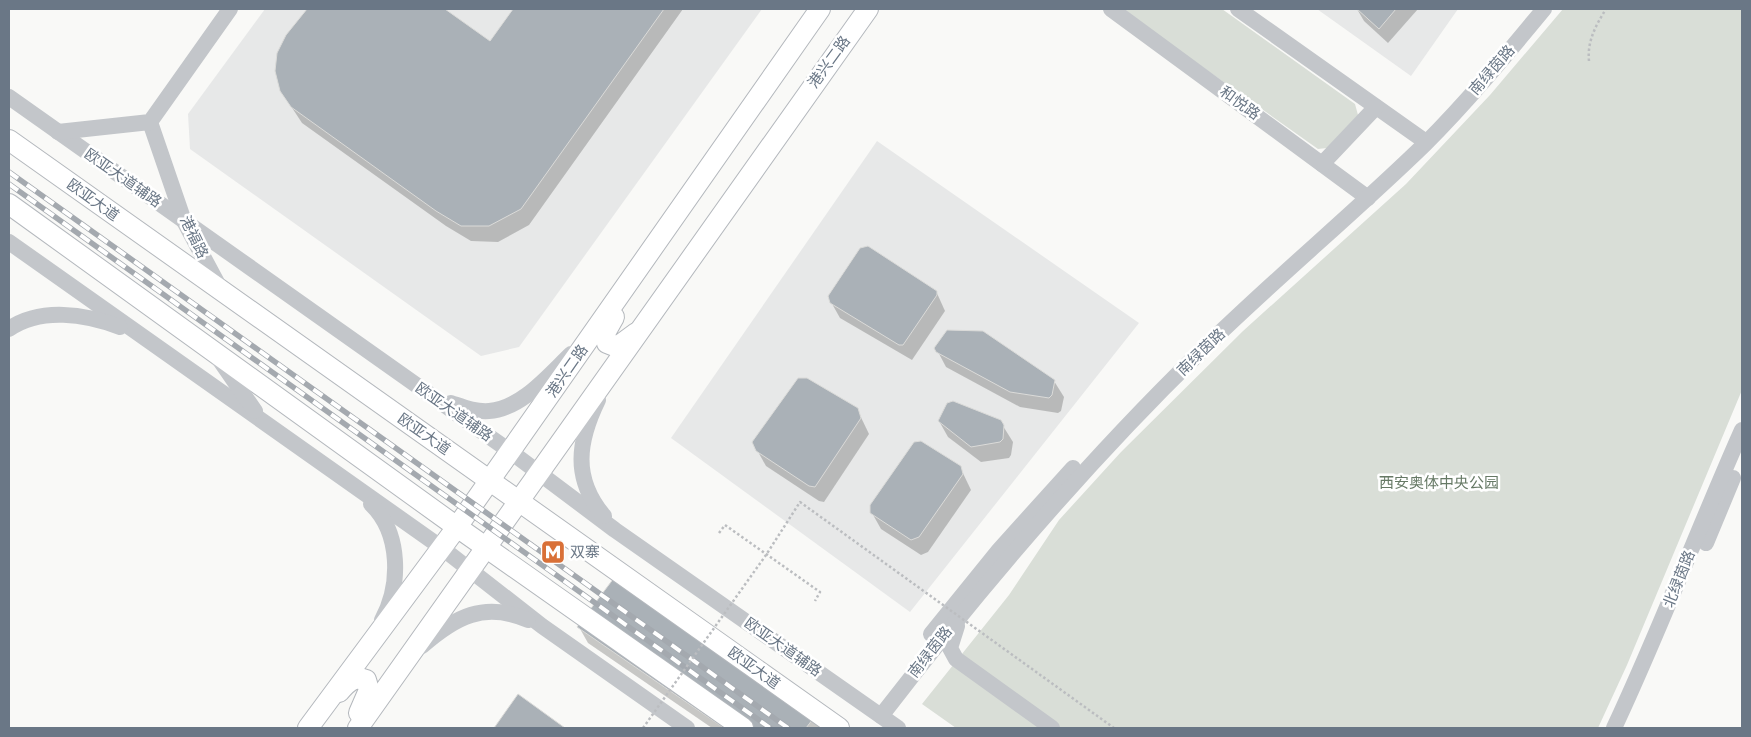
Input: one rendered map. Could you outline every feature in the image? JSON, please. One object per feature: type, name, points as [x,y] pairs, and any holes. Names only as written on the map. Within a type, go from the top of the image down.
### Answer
[{"type":"main road","name":"港兴二路","points":[[308,728],[364,650],[458,527],[820,9]]},
{"type":"main road","name":"港兴二路","points":[[358,728],[868,9]]},
{"type":"main road","name":"欧亚大道","points":[[9,140],[839,728]]},
{"type":"main road","points":[[9,204],[486,547],[743,728]]},
{"type":"main road","points":[[637,270],[605,333],[605,338],[612,346],[617,347],[628,341],[646,323]]},
{"type":"main road","points":[[308,728],[344,687],[352,680],[363,679],[368,684],[369,690],[365,703],[351,728]]},
{"type":"street","points":[[58,132],[150,122],[230,9]]},
{"type":"street","name":"和悦路","points":[[1111,9],[1363,195]]},
{"type":"street","points":[[1238,9],[1422,139]]},
{"type":"street","name":"南绿茵路","points":[[1422,139],[1532,9]]},
{"type":"street","name":"南绿茵路","points":[[876,713],[973,602],[1030,532],[1118,433],[1363,195],[1474,92],[1544,9]]},
{"type":"street","name":"欧亚大道辅路","points":[[9,97],[511,452],[614,530],[898,728]]},
{"type":"street","points":[[1322,164],[1376,107]]},
{"type":"street","name":"港福路","points":[[150,122],[184,221],[222,292]]},
{"type":"street","name":"南绿茵路","points":[[876,713],[953,604],[999,550],[1115,423],[1234,307],[1363,195]]},
{"type":"street","points":[[9,242],[442,548],[542,626],[687,728]]},
{"type":"street","points":[[9,329],[42,316],[59,314],[84,316],[138,333]]},
{"type":"street","points":[[422,389],[451,403],[472,410],[490,411],[509,405],[530,392],[597,328]]},
{"type":"street","points":[[213,351],[262,421]]},
{"type":"street","points":[[606,380],[582,438],[581,465],[588,492],[597,509],[614,530]]},
{"type":"street","name":"北绿茵路","points":[[1626,728],[1647,683],[1739,459],[1742,430]]},
{"type":"street","name":"北绿茵路","points":[[1614,728],[1739,459]]},
{"type":"street","points":[[350,483],[376,508],[388,527],[394,545],[393,586],[388,608],[364,650]]},
{"type":"street","points":[[973,602],[956,627],[951,640],[951,654],[1052,728]]},
{"type":"street","points":[[396,673],[432,637],[462,617],[496,611],[515,614],[542,626]]},
{"type":"path","points":[[1589,61],[1590,42],[1596,25],[1606,9]]},
{"type":"path","points":[[643,728],[766,554],[800,502],[1114,728]]},
{"type":"path","points":[[719,533],[725,525],[820,592],[815,601]]},
{"type":"shaded area","points":[[265,9],[762,9],[519,347],[481,356],[190,149],[188,114]]},
{"type":"shaded area","points":[[1317,9],[1458,9],[1411,76]]},
{"type":"shaded area","points":[[877,141],[1139,323],[910,612],[671,438]]},
{"type":"green space","points":[[1124,9],[1222,9],[1355,104],[1358,115],[1327,148],[1318,149]]},
{"type":"green space","name":"西安奥体中央公园","points":[[1563,9],[1742,9],[1742,390],[1627,665],[1598,728],[956,728],[922,704],[1009,595],[1059,520],[1121,452],[1243,331],[1406,184],[1490,95]]},
{"type":"building","points":[[307,9],[445,9],[490,41],[513,9],[664,9],[521,209],[489,226],[461,226],[436,211],[291,107],[280,91],[275,71],[277,53],[286,35]]},
{"type":"building","points":[[1357,9],[1396,9],[1379,29]]},
{"type":"building","points":[[868,246],[937,291],[937,295],[903,345],[899,345],[830,303],[828,296],[860,248]]},
{"type":"building","points":[[947,330],[983,331],[1055,380],[1052,395],[1049,398],[1010,392],[936,352],[934,348]]},
{"type":"building","points":[[798,378],[807,378],[858,408],[861,418],[815,487],[809,486],[756,451],[752,442]]},
{"type":"building","points":[[953,401],[1001,420],[1004,425],[1003,439],[1000,442],[971,447],[938,421],[947,403]]},
{"type":"building","points":[[921,441],[961,466],[963,474],[919,537],[911,540],[870,513],[870,505],[914,442]]},
{"type":"building","name":"双寨","points":[[617,574],[816,715],[806,728],[724,728],[577,627]]},
{"type":"building","points":[[518,694],[565,728],[494,728]]},
{"type":"railway","points":[[9,172],[788,728]]},
{"type":"railway","points":[[9,184],[770,728]]},
{"type":"place","name":"双寨","points":[[553,552]]}]
